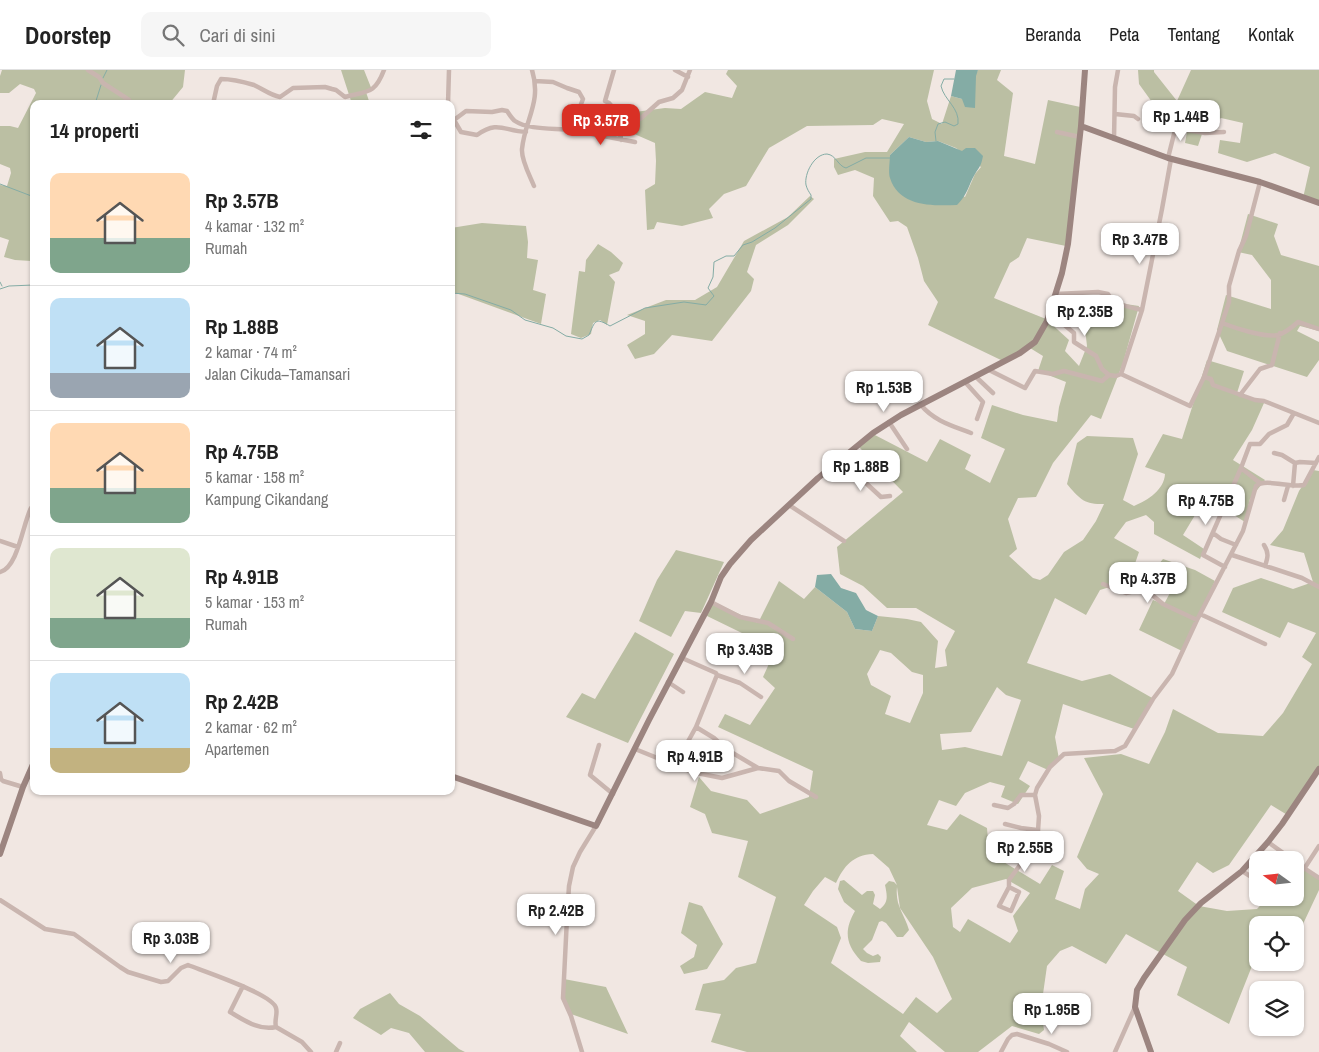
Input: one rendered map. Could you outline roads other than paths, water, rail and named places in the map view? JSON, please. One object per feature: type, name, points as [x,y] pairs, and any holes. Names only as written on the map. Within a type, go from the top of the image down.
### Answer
[{"type":"street","points":[[88,70],[129,100]]},
{"type":"street","points":[[214,100],[217,86],[221,79],[255,86],[271,95],[280,97],[293,88],[300,87],[332,88],[345,97],[373,90],[379,83],[384,70]]},
{"type":"street","points":[[448,100],[449,70]]},
{"type":"street","points":[[532,70],[535,81],[535,98],[522,151],[534,186]]},
{"type":"street","points":[[614,70],[605,101],[609,103],[619,116],[621,140]]},
{"type":"street","points":[[675,70],[688,77]]},
{"type":"street","points":[[619,116],[640,119],[659,102],[673,98],[682,90],[690,70]]},
{"type":"street","points":[[582,1052],[563,991],[569,886],[573,867],[580,852],[613,794],[722,577],[730,564],[751,540],[818,478],[873,433],[889,422],[989,370],[1035,342],[1050,313],[1068,244],[1082,126],[1085,70]]},
{"type":"street","points":[[1114,139],[1115,87],[1118,70]]},
{"type":"street","points":[[535,81],[553,82],[579,92],[582,95],[583,99],[571,130]]},
{"type":"street","points":[[455,119],[466,111],[492,112],[502,110],[507,111],[514,121],[527,125],[548,129],[571,130],[635,142]]},
{"type":"street","points":[[1115,114],[1134,116],[1138,119]]},
{"type":"street","points":[[1121,374],[1142,310],[1162,209],[1176,122]]},
{"type":"street","points":[[455,123],[461,132],[477,135],[487,128],[496,127],[508,127],[515,131],[526,132]]},
{"type":"street","points":[[1082,126],[1169,159],[1260,182],[1319,203]]},
{"type":"street","points":[[1175,128],[1205,133],[1224,132]]},
{"type":"street","points":[[1057,132],[1080,138]]},
{"type":"street","points":[[1050,313],[1074,333],[1074,342],[1096,356],[1102,369],[1109,375],[1116,376],[1121,374],[1190,406],[1204,377],[1229,302],[1229,286],[1239,251],[1246,236],[1260,182]]},
{"type":"street","points":[[1056,294],[1098,292],[1108,294],[1116,302],[1142,310]]},
{"type":"street","points":[[1222,323],[1241,330],[1276,335],[1289,330],[1298,322],[1319,329]]},
{"type":"street","points":[[1240,395],[1260,369],[1272,365],[1280,334]]},
{"type":"street","points":[[989,370],[1025,388],[1035,371],[1053,374],[1064,370],[1102,381],[1109,375]]},
{"type":"street","points":[[975,376],[993,393]]},
{"type":"street","points":[[1204,377],[1211,379],[1213,385],[1255,400],[1264,401],[1319,423]]},
{"type":"street","points":[[965,382],[983,402],[978,418]]},
{"type":"street","points":[[921,405],[927,412],[944,422],[971,433]]},
{"type":"street","points":[[1225,567],[1203,555],[1250,444],[1260,444],[1269,434],[1287,424],[1294,413]]},
{"type":"street","points":[[889,422],[907,449]]},
{"type":"street","points":[[1274,453],[1282,455],[1295,463],[1316,463]]},
{"type":"street","points":[[848,454],[870,473]]},
{"type":"street","points":[[1241,468],[1260,483],[1290,486],[1304,485],[1319,457]]},
{"type":"street","points":[[841,460],[881,497],[890,496]]},
{"type":"street","points":[[1284,500],[1290,486],[1295,463]]},
{"type":"street","points":[[1009,887],[1019,892],[1011,911],[999,906],[1009,887],[1010,880],[1028,854],[1037,846],[1039,816],[1035,795],[1037,788],[1050,767],[1064,754],[1115,751],[1125,746],[1153,699],[1172,674],[1200,614],[1232,555],[1243,530],[1256,486],[1260,483]]},
{"type":"street","points":[[789,505],[844,542]]},
{"type":"street","points":[[0,572],[4,571],[11,563],[30,508]]},
{"type":"street","points":[[1213,533],[1221,539],[1236,545]]},
{"type":"street","points":[[0,541],[18,547]]},
{"type":"street","points":[[1264,545],[1268,550],[1265,566]]},
{"type":"street","points":[[1232,555],[1302,578],[1319,586]]},
{"type":"street","points":[[1103,584],[1126,593],[1139,590],[1151,594],[1163,604],[1197,620]]},
{"type":"street","points":[[711,602],[740,616],[768,623],[793,639]]},
{"type":"street","points":[[1200,614],[1265,644]]},
{"type":"street","points":[[682,658],[716,673],[718,676],[740,683],[761,696]]},
{"type":"street","points":[[676,765],[696,727],[718,676]]},
{"type":"street","points":[[668,682],[683,692]]},
{"type":"street","points":[[696,727],[714,738],[726,749],[758,768],[779,771],[788,781],[816,797]]},
{"type":"street","points":[[599,746],[590,775],[613,794]]},
{"type":"street","points":[[635,749],[692,772],[722,778],[758,768]]},
{"type":"street","points":[[1115,1052],[1135,1007],[1137,990],[1185,920],[1202,903],[1242,871],[1268,842],[1319,769]]},
{"type":"street","points":[[0,854],[30,771]]},
{"type":"street","points":[[0,773],[3,781],[23,787]]},
{"type":"street","points":[[455,777],[596,826]]},
{"type":"street","points":[[994,805],[1008,808],[1021,795],[1035,795]]},
{"type":"street","points":[[1005,824],[1037,830]]},
{"type":"street","points":[[1268,842],[1280,851]]},
{"type":"street","points":[[1319,846],[1304,869],[1319,878]]},
{"type":"street","points":[[1242,871],[1249,875]]},
{"type":"street","points":[[0,900],[45,929],[74,934],[128,972],[161,982],[168,981],[184,966],[188,965],[232,981],[263,996],[275,1005],[277,1009],[274,1021],[276,1027],[302,1042],[311,1052]]},
{"type":"street","points":[[242,986],[230,1012],[267,1029],[276,1027]]},
{"type":"street","points":[[1135,1007],[1151,1052]]},
{"type":"street","points":[[1001,1052],[1012,1034],[1017,1034],[1067,1052]]},
{"type":"street","points":[[336,1052],[340,1043]]},
{"type":"water","points":[[956,70],[978,70],[976,76],[975,108],[965,107],[962,99],[951,96]]},
{"type":"water","points":[[909,137],[926,142],[938,141],[962,151],[966,148],[975,148],[983,156],[966,194],[957,205],[918,203],[901,195],[894,188],[889,176],[890,155]]},
{"type":"water","points":[[831,574],[841,588],[856,593],[866,610],[878,616],[872,631],[855,629],[847,612],[815,587],[817,575]]},
{"type":"waterway","points":[[103,78],[107,70]]},
{"type":"waterway","points":[[936,141],[935,132],[938,124],[945,122],[954,126],[958,124],[957,113],[945,96],[941,86],[944,79],[954,79]]},
{"type":"waterway","points":[[96,100],[101,85]]},
{"type":"waterway","points":[[455,293],[465,294],[511,310],[525,320],[553,328],[566,336],[582,339],[589,335],[594,324],[598,321],[610,326],[645,308],[684,302],[706,305],[714,296],[708,288],[713,277],[714,262],[726,256],[734,256],[743,245],[752,242],[775,228],[811,199],[806,181],[808,170],[818,157],[830,155],[846,168],[866,158],[890,158]]},
{"type":"waterway","points":[[0,184],[30,195]]},
{"type":"waterway","points":[[0,282],[2,286]]},
{"type":"waterway","points":[[0,289],[9,286],[30,285]]}]
